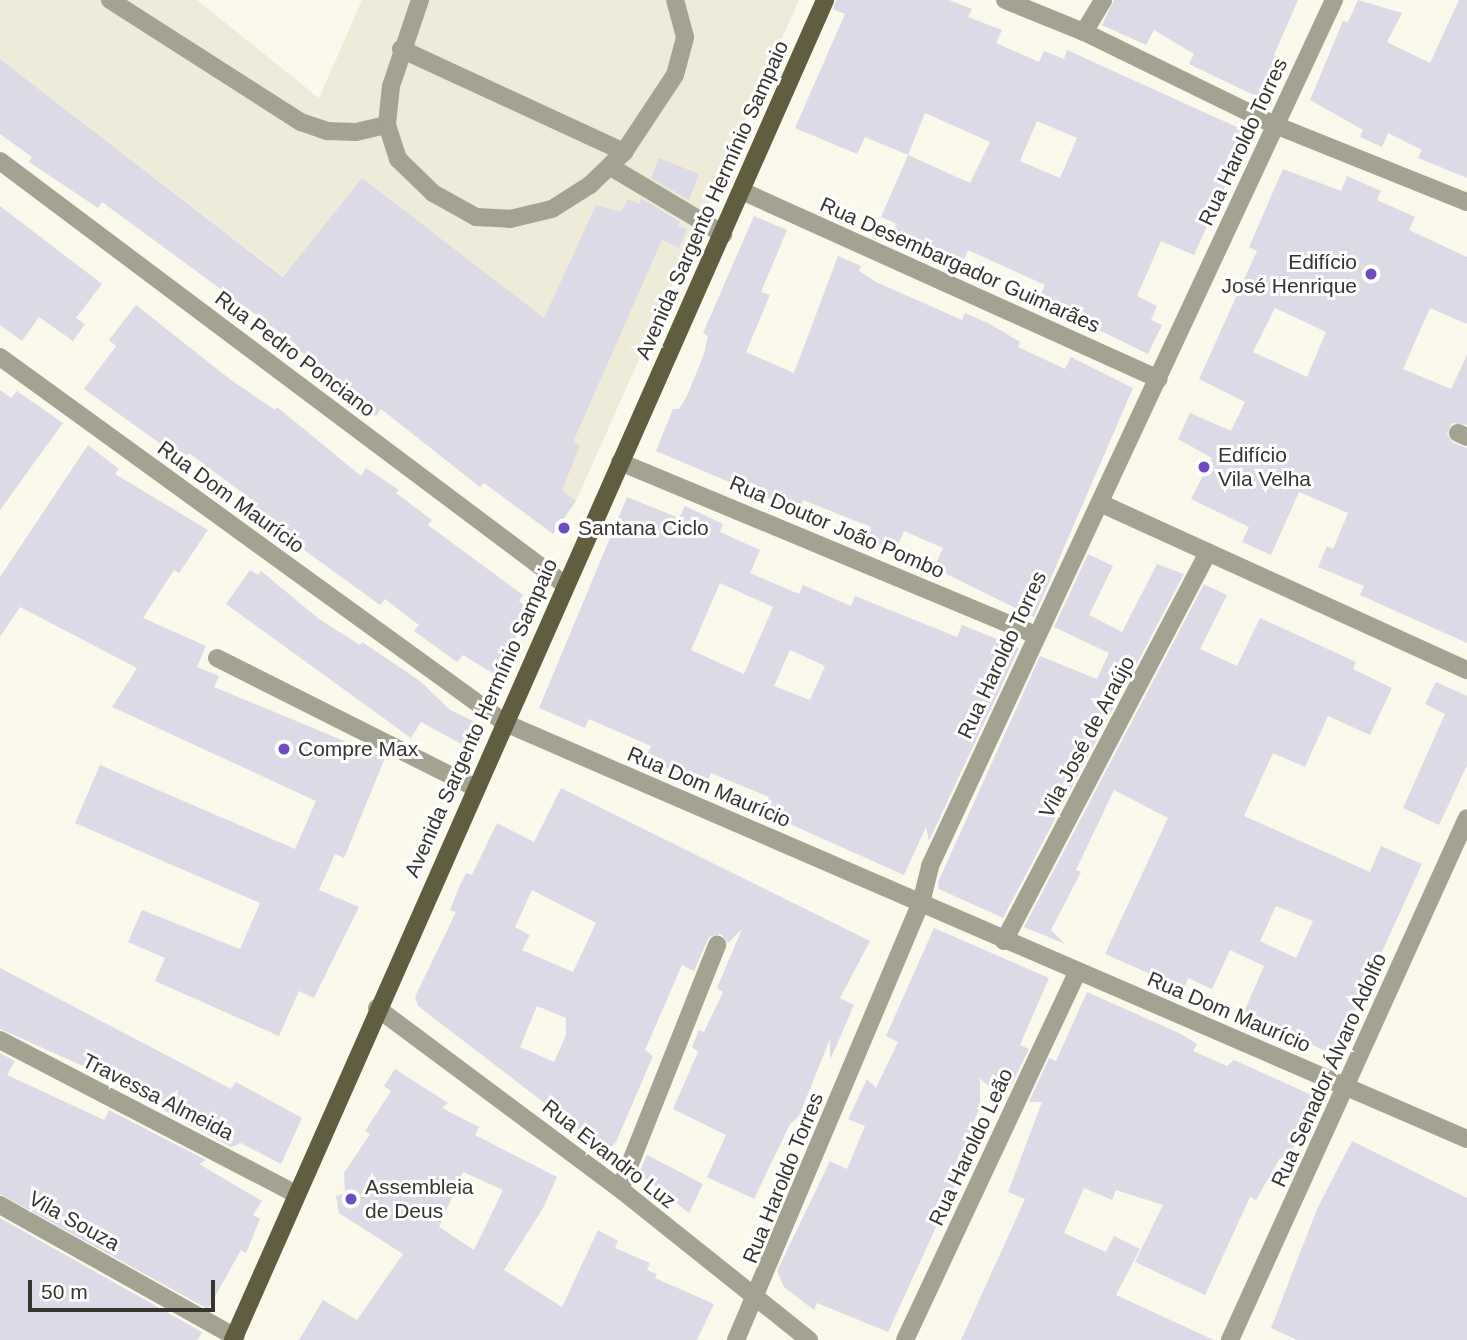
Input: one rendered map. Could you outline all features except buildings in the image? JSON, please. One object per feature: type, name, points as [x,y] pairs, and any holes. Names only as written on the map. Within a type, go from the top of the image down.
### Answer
[{"type":"main road","name":"Avenida Sargento Hermínio Sampaio","points":[[234,1338],[564,584],[723,234],[825,0]]},
{"type":"street","points":[[110,0],[302,122],[327,131],[356,132],[387,125]]},
{"type":"street","points":[[420,0],[401,49],[391,86],[387,125],[398,159],[433,194],[476,217],[510,219],[552,209],[611,167],[624,152],[675,75],[685,37],[675,0]]},
{"type":"street","points":[[1005,0],[1084,32],[1275,125],[1467,202]]},
{"type":"street","points":[[1084,32],[1103,0]]},
{"type":"street","name":"Rua Haroldo Torres","points":[[736,1340],[756,1301],[921,903],[930,866],[1035,635],[1159,379],[1334,0]]},
{"type":"street","points":[[401,49],[624,152]]},
{"type":"street","name":"Rua Pedro Ponciano","points":[[0,161],[564,584]]},
{"type":"street","points":[[611,167],[723,234]]},
{"type":"street","name":"Rua Desembargador Guimarães","points":[[742,191],[1159,379]]},
{"type":"street","name":"Rua Dom Maurício","points":[[0,357],[505,723],[921,903],[1004,942],[1467,1139]]},
{"type":"street","name":"Rua Doutor João Pombo","points":[[620,462],[1035,635]]},
{"type":"street","points":[[1100,503],[1467,670]]},
{"type":"street","name":"Vila José de Araújo","points":[[1004,942],[1208,552]]},
{"type":"street","points":[[217,658],[476,788]]},
{"type":"street","name":"Rua Senador Álvaro Adolfo","points":[[1230,1340],[1467,818]]},
{"type":"street","points":[[620,1189],[717,945]]},
{"type":"street","name":"Rua Haroldo Leão","points":[[905,1340],[1077,972]]},
{"type":"street","name":"Rua Evandro Luz","points":[[377,1008],[620,1189],[756,1301],[809,1340]]},
{"type":"street","name":"Travessa Almeida","points":[[0,1040],[296,1194]]},
{"type":"street","name":"Vila Souza","points":[[0,1205],[234,1338]]},
{"type":"shaded area","points":[[0,0],[197,0],[319,98],[362,0],[799,0],[576,501],[0,59]]},
{"type":"place","name":"Edifício José Henrique","points":[[1371,274]]},
{"type":"place","name":"Edifício Vila Velha","points":[[1204,467]]},
{"type":"place","name":"Santana Ciclo","points":[[564,528]]},
{"type":"place","name":"Compre Max","points":[[284,749]]},
{"type":"place","name":"Assembleia de Deus","points":[[351,1199]]}]
